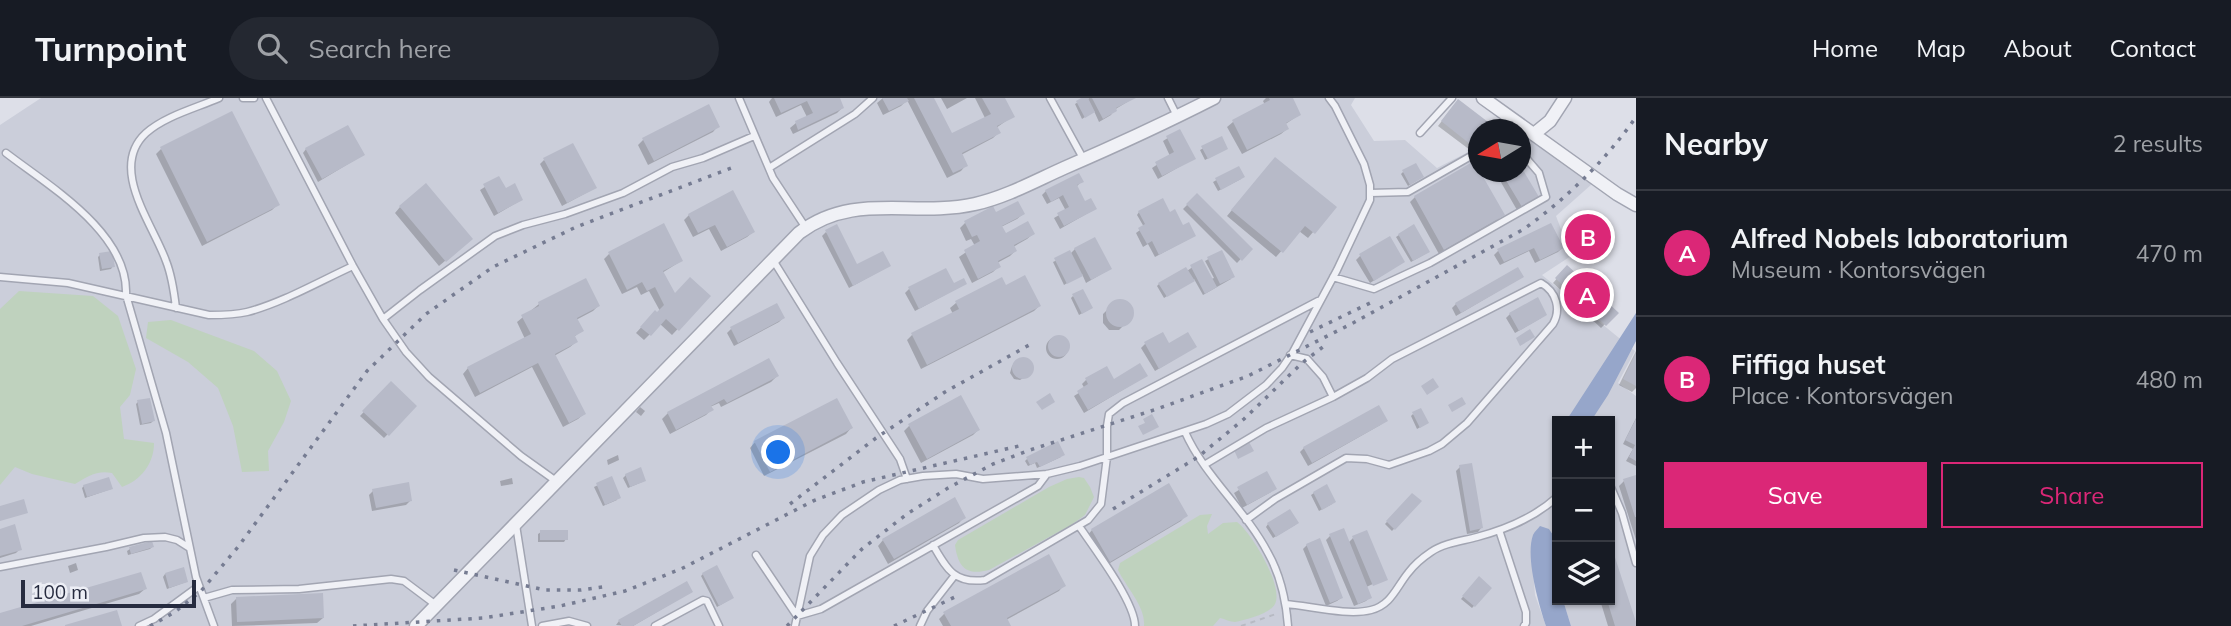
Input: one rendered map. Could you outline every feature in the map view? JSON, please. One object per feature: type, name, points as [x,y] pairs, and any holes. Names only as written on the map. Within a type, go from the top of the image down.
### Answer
[{"type":"street","points":[[416,626],[813,223],[846,210],[867,207],[928,209],[976,204],[1084,160],[1214,98]]},
{"type":"street","points":[[1483,98],[1636,205]]},
{"type":"street","points":[[1534,134],[1550,121],[1565,98]]},
{"type":"lane","points":[[176,308],[173,279],[142,209],[132,178],[131,159],[135,145],[148,131],[219,98]]},
{"type":"lane","points":[[243,98],[254,98]]},
{"type":"lane","points":[[266,98],[353,266],[383,319],[406,352],[429,377],[521,456],[556,481]]},
{"type":"lane","points":[[739,98],[769,168],[806,228]]},
{"type":"lane","points":[[769,168],[855,114],[873,98]]},
{"type":"lane","points":[[1049,98],[1084,160]]},
{"type":"lane","points":[[1168,98],[1177,116]]},
{"type":"lane","points":[[794,626],[810,556],[823,535],[842,515],[878,490],[907,479],[956,474],[983,479],[1047,474],[1185,432],[1228,415],[1266,385],[1290,355],[1333,277],[1370,200],[1370,185],[1364,164],[1329,98]]},
{"type":"lane","points":[[1420,133],[1452,98]]},
{"type":"lane","points":[[383,319],[495,236],[623,193],[672,167],[703,158],[754,136]]},
{"type":"lane","points":[[6,153],[69,201],[110,242],[123,270],[127,285],[126,296],[166,433],[188,547],[198,586],[214,626]]},
{"type":"lane","points":[[1370,193],[1408,192],[1468,158]]},
{"type":"lane","points":[[1333,277],[1374,289],[1430,263],[1546,197],[1539,173],[1531,163]]},
{"type":"lane","points":[[774,260],[900,459],[907,479]]},
{"type":"lane","points":[[0,277],[68,283],[209,315],[229,315],[248,312],[353,266]]},
{"type":"lane","points":[[1203,465],[1266,428],[1367,378],[1392,359],[1541,283],[1546,286],[1558,303],[1558,315],[1539,342],[1467,423],[1442,444],[1390,465],[1367,459],[1346,458],[1275,499],[1246,520]]},
{"type":"lane","points":[[933,545],[944,565],[955,575],[969,582],[985,580],[1079,526],[1088,520],[1101,504],[1109,414],[1123,403],[1320,300]]},
{"type":"lane","points":[[1290,355],[1307,359],[1323,377],[1333,397]]},
{"type":"lane","points":[[1185,432],[1203,465],[1246,520],[1271,559],[1281,582],[1288,626]]},
{"type":"lane","points":[[797,616],[821,609],[1038,486],[1047,474]]},
{"type":"lane","points":[[1615,497],[1636,563]]},
{"type":"lane","points":[[1286,607],[1370,611],[1383,606],[1413,568],[1434,550],[1517,524],[1552,501]]},
{"type":"lane","points":[[516,523],[531,626]]},
{"type":"lane","points":[[1079,526],[1126,599],[1135,616],[1135,626]]},
{"type":"lane","points":[[1499,530],[1526,611],[1524,626]]},
{"type":"lane","points":[[0,567],[144,538],[165,537],[188,547]]},
{"type":"lane","points":[[755,555],[797,616]]},
{"type":"lane","points":[[920,626],[926,611],[955,575]]},
{"type":"lane","points":[[204,598],[232,590],[299,589],[391,579],[404,581],[436,605]]},
{"type":"lane","points":[[139,626],[154,619],[198,586]]},
{"type":"lane","points":[[655,626],[703,600],[708,601],[719,626]]},
{"type":"lane","points":[[542,626],[569,621],[587,626]]},
{"type":"path","points":[[1241,626],[1286,607]]},
{"type":"shaded area","points":[[41,98],[1355,98],[1351,105],[1374,141],[1405,140],[1437,168],[1468,152],[1468,182],[1531,182],[1531,138],[1592,184],[1556,216],[1571,256],[1542,275],[1635,351],[1618,383],[1636,396],[1636,626],[1571,626],[1565,605],[1615,605],[1615,416],[1552,416],[1552,534],[1549,529],[1533,536],[1532,557],[1535,595],[1546,626],[0,626],[0,125]]},
{"type":"green space","points":[[19,291],[93,296],[118,316],[136,369],[130,395],[120,407],[124,439],[154,443],[149,464],[140,476],[129,484],[122,487],[112,473],[107,472],[88,476],[75,484],[32,474],[15,467],[0,485],[0,309]]},
{"type":"green space","points":[[171,320],[254,351],[277,371],[291,401],[284,422],[268,451],[269,471],[242,472],[233,426],[218,388],[188,362],[146,338],[148,322]]},
{"type":"green space","points":[[1079,477],[1084,478],[1094,497],[1085,515],[989,570],[974,572],[964,568],[958,559],[955,545],[958,540],[1049,487]]},
{"type":"green space","points":[[1212,514],[1207,526],[1208,534],[1223,523],[1237,522],[1250,536],[1271,573],[1277,596],[1275,604],[1257,616],[1235,622],[1220,618],[1213,626],[1144,626],[1139,604],[1118,570],[1120,563],[1200,515]]},
{"type":"water","points":[[1636,313],[1636,341],[1608,395],[1594,416],[1569,416]]},
{"type":"water","points":[[1540,526],[1549,529],[1552,534],[1552,605],[1565,605],[1571,626],[1546,626],[1534,581],[1531,556],[1533,535]]},
{"type":"building","points":[[774,98],[840,98],[844,108],[798,130],[795,121],[813,113],[807,101],[781,113]]},
{"type":"building","points":[[882,98],[907,98],[909,101],[889,111]]},
{"type":"building","points":[[914,98],[934,98],[952,133],[991,114],[982,98],[1005,98],[1015,117],[997,126],[1001,133],[962,153],[968,166],[953,173]]},
{"type":"building","points":[[1088,98],[1095,112],[1085,118],[1076,101]]},
{"type":"building","points":[[1092,98],[1136,98],[1116,108],[1117,111],[1103,119]]},
{"type":"building","points":[[1269,98],[1293,98],[1301,115],[1286,123],[1289,129],[1247,150],[1232,120],[1270,100]]},
{"type":"building","points":[[1458,99],[1484,119],[1468,119],[1468,142],[1441,121]]},
{"type":"building","points":[[709,104],[720,127],[654,161],[642,138]]},
{"type":"building","points":[[232,111],[280,205],[207,242],[160,147]]},
{"type":"building","points":[[348,125],[365,155],[322,179],[305,148]]},
{"type":"building","points":[[1180,129],[1196,159],[1162,176],[1155,162],[1174,152],[1166,136]]},
{"type":"building","points":[[1222,136],[1228,149],[1208,159],[1201,146]]},
{"type":"building","points":[[573,143],[597,188],[567,203],[543,158]]},
{"type":"building","points":[[1275,157],[1337,207],[1315,234],[1305,226],[1283,253],[1231,210]]},
{"type":"building","points":[[1416,163],[1424,177],[1410,185],[1402,170]]},
{"type":"building","points":[[1468,164],[1468,182],[1486,182],[1505,215],[1444,250],[1414,196]]},
{"type":"building","points":[[1239,166],[1245,177],[1221,190],[1215,178]]},
{"type":"building","points":[[1079,173],[1084,182],[1077,185],[1085,201],[1091,198],[1097,209],[1064,226],[1057,213],[1069,207],[1063,195],[1051,202],[1045,190]]},
{"type":"building","points":[[499,176],[506,188],[515,183],[523,200],[498,213],[483,184]]},
{"type":"building","points":[[1507,182],[1530,182],[1539,197],[1522,207]]},
{"type":"building","points":[[426,183],[473,239],[446,262],[399,206]]},
{"type":"building","points":[[733,190],[755,232],[727,247],[715,225],[698,233],[688,214]]},
{"type":"building","points":[[1197,193],[1253,249],[1242,261],[1186,204]]},
{"type":"building","points":[[1163,198],[1170,212],[1175,209],[1183,225],[1189,222],[1196,236],[1159,255],[1152,241],[1147,244],[1138,228],[1145,224],[1138,211]]},
{"type":"building","points":[[1018,201],[1025,214],[1002,226],[1006,233],[1028,221],[1035,234],[1014,245],[1017,251],[998,261],[1001,267],[978,279],[964,250],[980,241],[977,235],[972,237],[964,221],[993,206],[996,212]]},
{"type":"building","points":[[664,223],[683,261],[663,271],[675,293],[690,277],[711,296],[679,331],[666,319],[651,336],[640,327],[655,310],[657,312],[664,305],[655,287],[647,291],[642,282],[627,290],[608,252]]},
{"type":"building","points":[[1551,223],[1564,248],[1540,260],[1534,248],[1504,262],[1497,249]]},
{"type":"building","points":[[837,224],[857,264],[883,251],[891,266],[853,286],[825,230]]},
{"type":"building","points":[[1414,224],[1430,252],[1413,261],[1398,234]]},
{"type":"building","points":[[1601,224],[1606,233],[1575,250],[1570,241]]},
{"type":"building","points":[[1390,236],[1405,262],[1374,281],[1359,254]]},
{"type":"building","points":[[1095,237],[1112,269],[1091,280],[1074,248]]},
{"type":"building","points":[[1070,250],[1083,276],[1067,284],[1054,258]]},
{"type":"building","points":[[1222,250],[1235,277],[1220,284],[1207,257]]},
{"type":"building","points":[[112,251],[115,267],[102,269],[99,253]]},
{"type":"building","points":[[1202,259],[1217,287],[1205,294],[1190,265]]},
{"type":"building","points":[[1567,265],[1619,313],[1606,326],[1555,278]]},
{"type":"building","points":[[1186,267],[1195,281],[1167,297],[1158,283]]},
{"type":"building","points":[[1518,267],[1524,277],[1461,313],[1455,303]]},
{"type":"building","points":[[946,268],[954,283],[964,278],[967,284],[919,309],[908,287]]},
{"type":"building","points":[[1025,275],[1041,306],[927,365],[911,333],[959,309],[955,301],[1002,277],[1006,285]]},
{"type":"building","points":[[586,278],[600,306],[577,318],[584,331],[575,336],[578,342],[555,354],[586,414],[569,423],[538,363],[480,393],[467,367],[531,334],[521,315],[539,306],[538,302]]},
{"type":"building","points":[[1083,289],[1093,308],[1082,314],[1072,294]]},
{"type":"building","points":[[1538,297],[1547,315],[1519,331],[1509,313]]},
{"type":"building","points":[[1120,299],[1130,303],[1134,313],[1130,323],[1120,327],[1110,323],[1106,313],[1110,303]]},
{"type":"building","points":[[777,303],[785,318],[738,343],[730,327]]},
{"type":"building","points":[[1530,329],[1535,337],[1520,346],[1516,338]]},
{"type":"building","points":[[1163,332],[1169,343],[1188,332],[1197,347],[1159,369],[1144,342]]},
{"type":"building","points":[[1059,335],[1067,338],[1070,346],[1067,354],[1059,357],[1051,354],[1048,346],[1051,338]]},
{"type":"building","points":[[1636,353],[1636,386],[1623,379]]},
{"type":"building","points":[[1023,357],[1031,360],[1034,368],[1031,376],[1023,379],[1015,376],[1012,368],[1015,360]]},
{"type":"building","points":[[769,358],[779,376],[727,403],[724,399],[711,406],[714,410],[676,430],[667,412]]},
{"type":"building","points":[[1140,363],[1148,376],[1088,410],[1077,391],[1088,384],[1085,378],[1107,366],[1114,379]]},
{"type":"building","points":[[1433,378],[1439,387],[1427,395],[1421,386]]},
{"type":"building","points":[[391,381],[417,406],[389,436],[362,411]]},
{"type":"building","points":[[1050,393],[1055,402],[1042,410],[1036,402]]},
{"type":"building","points":[[961,395],[980,430],[927,459],[908,424]]},
{"type":"building","points":[[1462,397],[1466,404],[1452,412],[1448,405]]},
{"type":"building","points":[[150,398],[155,421],[142,424],[137,400]]},
{"type":"building","points":[[837,398],[853,428],[770,472],[754,441]]},
{"type":"building","points":[[1379,405],[1388,421],[1312,463],[1303,447]]},
{"type":"building","points":[[1421,408],[1429,423],[1420,428],[1412,412]]},
{"type":"building","points":[[1152,414],[1159,427],[1143,435],[1138,426],[1145,423],[1143,419]]},
{"type":"building","points":[[1636,419],[1636,461],[1629,457],[1635,445],[1625,440]]},
{"type":"building","points":[[1058,441],[1065,455],[1040,467],[1037,462],[1030,465],[1026,457]]},
{"type":"building","points":[[1249,442],[1254,451],[1238,459],[1234,450]]},
{"type":"building","points":[[1472,463],[1483,528],[1470,531],[1459,465]]},
{"type":"building","points":[[641,467],[646,481],[630,487],[625,474]]},
{"type":"building","points":[[1267,471],[1277,489],[1247,505],[1237,487]]},
{"type":"building","points":[[1636,475],[1636,517],[1635,517],[1623,479]]},
{"type":"building","points":[[612,476],[621,498],[605,505],[596,483]]},
{"type":"building","points":[[109,477],[113,489],[87,497],[83,485]]},
{"type":"building","points":[[409,482],[412,501],[376,508],[372,489]]},
{"type":"building","points":[[1169,483],[1188,516],[1110,562],[1091,529]]},
{"type":"building","points":[[1327,484],[1336,502],[1322,510],[1313,492]]},
{"type":"building","points":[[1412,493],[1422,501],[1395,530],[1386,521]]},
{"type":"building","points":[[955,497],[966,518],[894,559],[882,539]]},
{"type":"building","points":[[24,499],[28,513],[0,521],[0,506]]},
{"type":"building","points":[[1290,509],[1299,523],[1276,537],[1267,523]]},
{"type":"building","points":[[15,524],[22,550],[0,556],[0,529]]},
{"type":"building","points":[[1344,528],[1372,598],[1358,604],[1329,534]]},
{"type":"building","points":[[540,530],[568,530],[568,540],[540,540]]},
{"type":"building","points":[[1367,530],[1388,580],[1373,586],[1352,536]]},
{"type":"building","points":[[1320,538],[1343,598],[1330,603],[1306,544]]},
{"type":"building","points":[[152,541],[154,547],[131,554],[129,547]]},
{"type":"building","points":[[1049,554],[1066,586],[1007,618],[1011,626],[951,626],[943,612]]},
{"type":"building","points":[[1615,557],[1636,626],[1615,626],[1609,605],[1615,605]]},
{"type":"building","points":[[717,565],[734,598],[719,606],[702,573]]},
{"type":"building","points":[[184,567],[188,582],[169,588],[165,573]]},
{"type":"building","points":[[141,572],[147,589],[22,626],[0,626],[0,613]]},
{"type":"building","points":[[1479,576],[1492,588],[1475,607],[1462,596]]},
{"type":"building","points":[[687,581],[693,592],[633,626],[622,626],[618,620]]},
{"type":"building","points":[[323,593],[324,618],[237,622],[236,597]]},
{"type":"building","points":[[117,610],[122,626],[65,626],[65,625]]},
{"type":"railway","points":[[787,626],[862,549],[907,514],[948,488],[993,464],[1030,450],[1248,376],[1353,323],[1524,229],[1584,178],[1636,117]]},
{"type":"railway","points":[[150,626],[175,612],[201,591],[238,547],[367,371],[426,314],[493,267],[576,227],[734,167]]},
{"type":"railway","points":[[1310,332],[1370,303]]},
{"type":"railway","points":[[1113,509],[1198,457],[1244,419],[1302,363],[1328,343]]},
{"type":"railway","points":[[790,504],[876,438],[945,392],[1031,344]]},
{"type":"railway","points":[[353,626],[483,618],[560,606],[625,591],[681,569],[813,501],[863,482],[1019,446]]},
{"type":"railway","points":[[454,570],[545,590],[581,590],[609,586]]},
{"type":"railway","points":[[894,626],[955,597]]},
{"type":"place","name":"Fiffiga huset","points":[[1588,237]]},
{"type":"place","name":"Alfred Nobels laboratorium","points":[[1587,295]]}]
